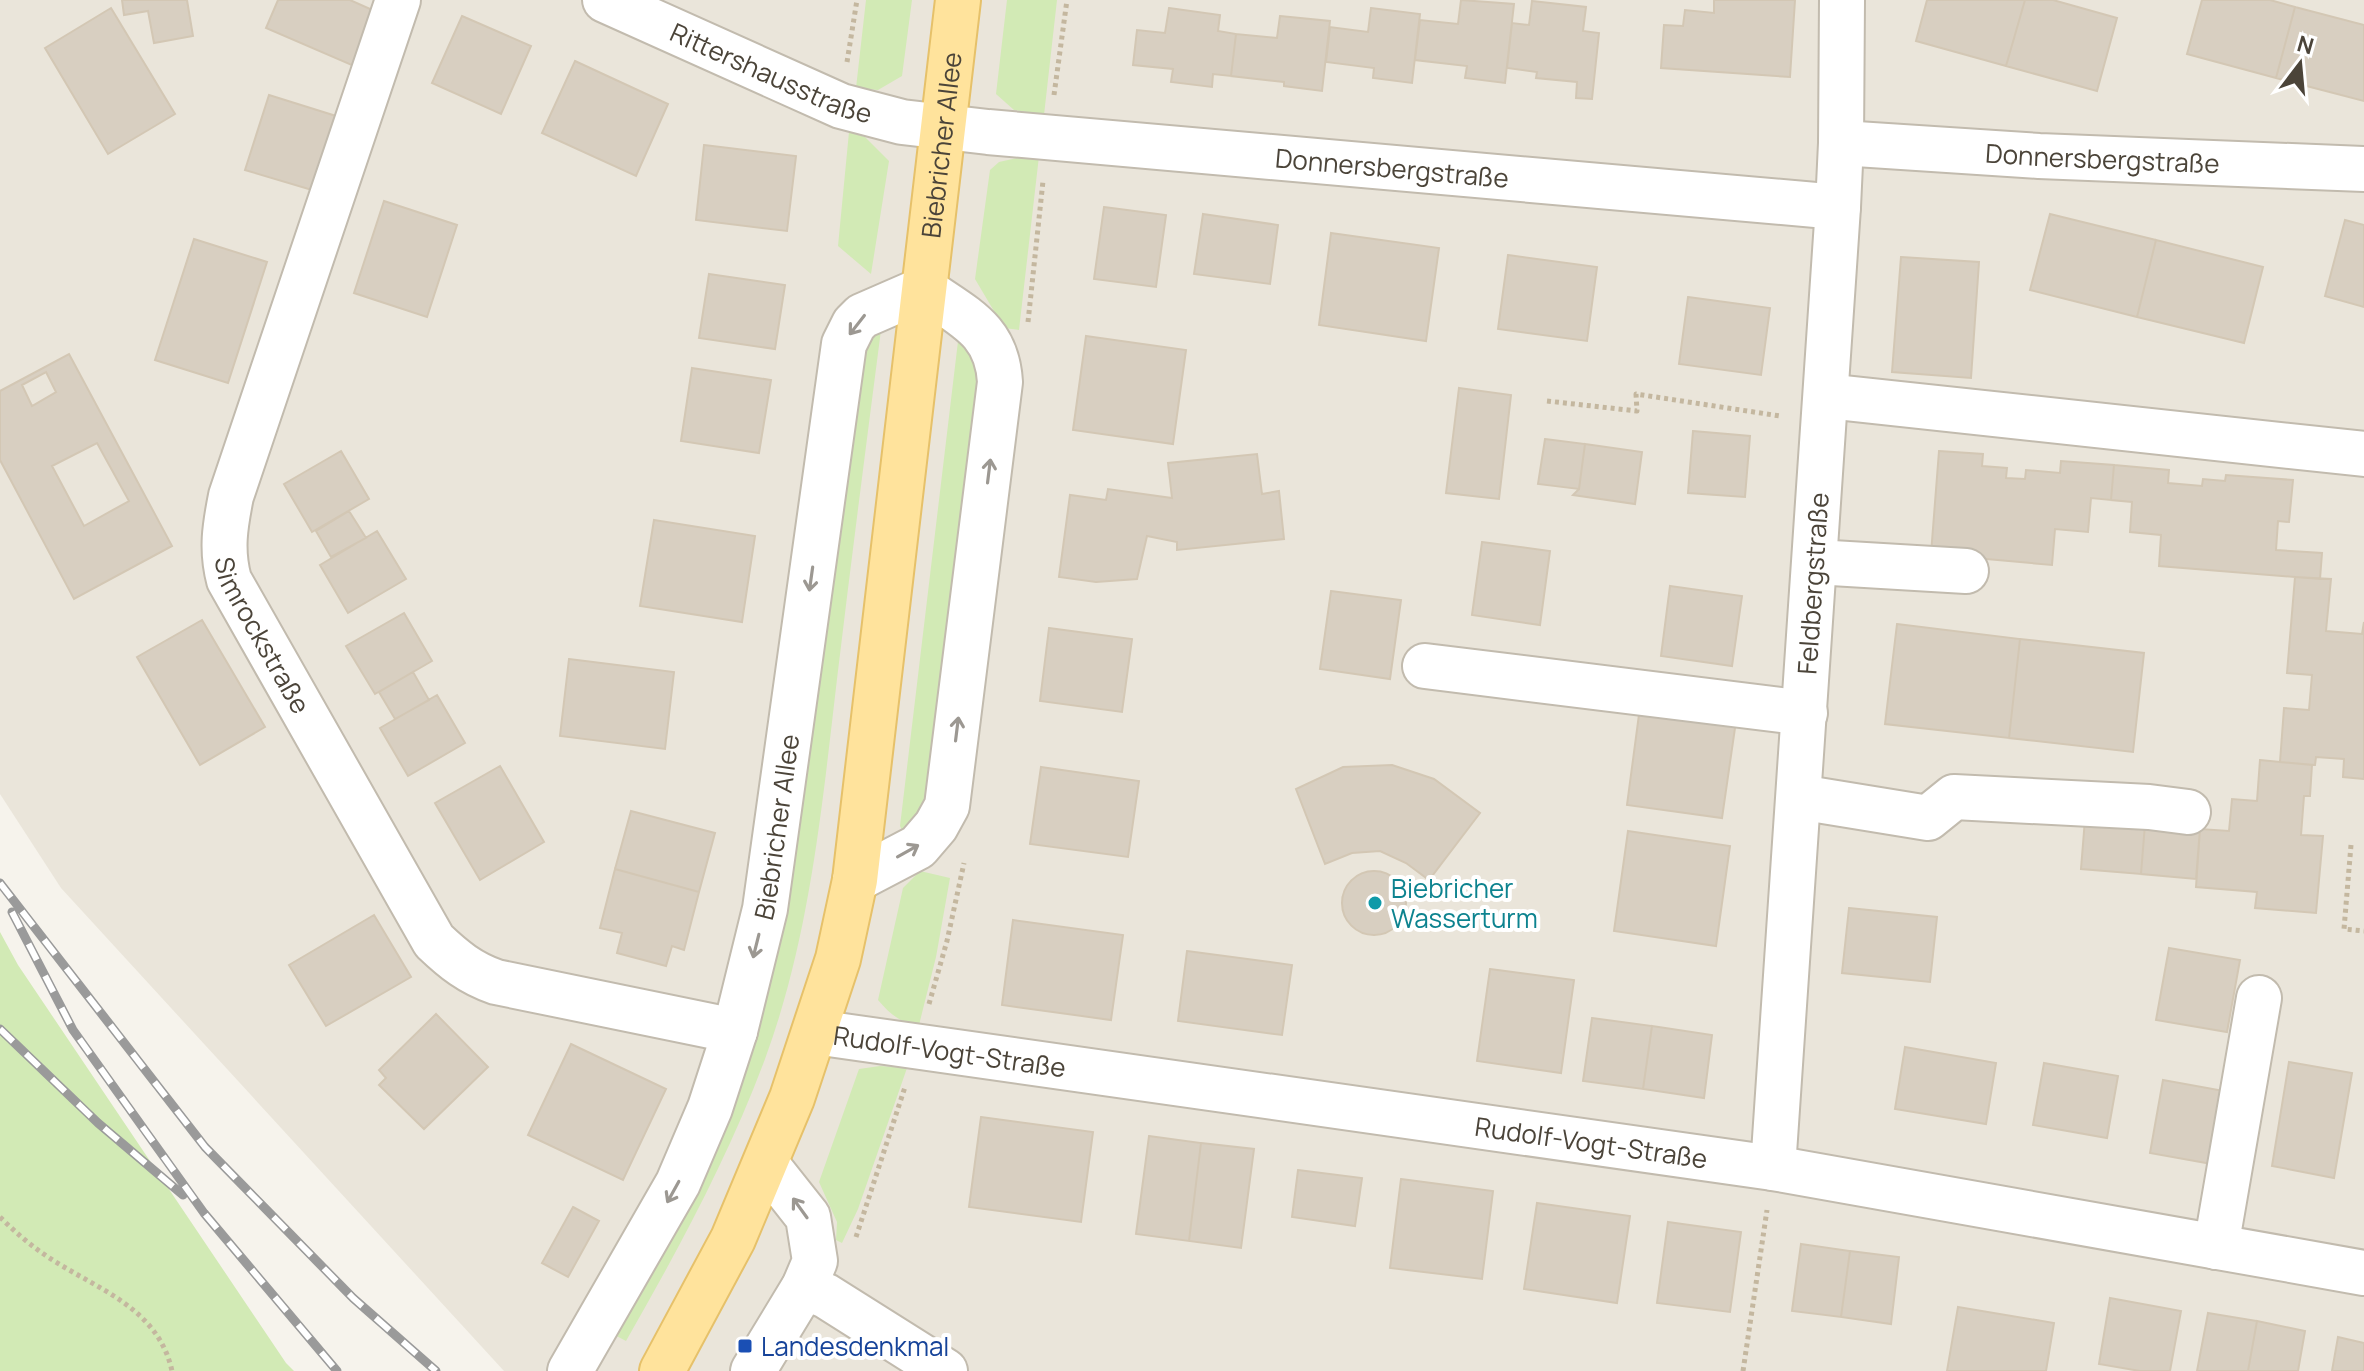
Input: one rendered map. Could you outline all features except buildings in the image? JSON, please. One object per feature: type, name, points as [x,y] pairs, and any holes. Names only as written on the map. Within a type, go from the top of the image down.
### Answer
[{"type":"main road","name":"Biebricher Allee","points":[[662,1371],[733,1239],[766,1164],[815,1032],[838,959],[855,880],[958,0]]},
{"type":"street","name":"Simrockstraße","points":[[398,0],[231,496],[223,558],[229,580],[434,941],[461,966],[477,976],[496,982],[735,1031]]},
{"type":"street","name":"Rittershausstraße","points":[[605,0],[841,106],[902,122],[945,127]]},
{"type":"street","name":"Feldbergstraße","points":[[1773,1168],[1838,207],[1842,0]]},
{"type":"street","name":"Donnersbergstraße","points":[[945,127],[1838,207]]},
{"type":"street","name":"Donnersbergstraße","points":[[1841,143],[2039,156],[2364,169]]},
{"type":"street","name":"Biebricher Allee","points":[[574,1365],[678,1183],[710,1108],[735,1031],[765,909],[844,344],[854,324],[862,316],[924,289]]},
{"type":"street","points":[[855,880],[918,847],[936,826],[947,806],[1000,382],[999,360],[992,344],[980,330],[924,289]]},
{"type":"street","points":[[1825,409],[2364,454]]},
{"type":"street","points":[[1815,562],[1966,571]]},
{"type":"street","points":[[1425,666],[1805,713]]},
{"type":"street","points":[[1799,797],[1928,818],[1954,797],[2133,806],[2188,812]]},
{"type":"street","points":[[2216,1247],[2259,998]]},
{"type":"street","name":"Rudolf-Vogt-Straße","points":[[815,1032],[1773,1168],[2364,1273]]},
{"type":"street","points":[[753,1371],[804,1287],[815,1261],[808,1217],[766,1164]]},
{"type":"street","points":[[804,1287],[826,1296],[945,1371]]},
{"type":"path","points":[[846,67],[857,0]]},
{"type":"path","points":[[1053,100],[1067,0]]},
{"type":"path","points":[[1547,401],[1637,411],[1636,394],[1825,409]]},
{"type":"path","points":[[2351,845],[2344,929],[2364,931]]},
{"type":"path","points":[[852,1251],[917,1048]]},
{"type":"path","points":[[1743,1371],[1773,1168]]},
{"type":"path","points":[[0,1217],[50,1259],[124,1300],[162,1344],[172,1371]]},
{"type":"shaded area","points":[[0,0],[2364,0],[2364,1371],[504,1371],[61,888],[0,794]]},
{"type":"green space","points":[[866,0],[912,0],[902,76],[878,90],[856,88]]},
{"type":"green space","points":[[1007,0],[1057,0],[1044,115],[1014,110],[996,94]]},
{"type":"green space","points":[[849,132],[865,137],[889,161],[871,274],[838,246]]},
{"type":"green space","points":[[1039,156],[1019,330],[1004,328],[975,279],[990,170],[999,162]]},
{"type":"green space","points":[[881,330],[819,823],[804,919],[793,966],[765,1059],[735,1132],[683,1238],[626,1341],[609,1332],[696,1167],[854,345]]},
{"type":"green space","points":[[959,333],[983,366],[937,791],[902,830],[900,826]]},
{"type":"green space","points":[[920,871],[950,878],[936,957],[919,1025],[896,1017],[878,1000],[903,888]]},
{"type":"green space","points":[[0,932],[18,965],[294,1371],[0,1371]]},
{"type":"green space","points":[[880,1066],[907,1068],[858,1209],[842,1243],[836,1240],[837,1222],[819,1182],[859,1069]]},
{"type":"railway","points":[[0,883],[205,1147],[353,1298],[436,1371]]},
{"type":"railway","points":[[12,912],[73,1030],[204,1213],[337,1371]]},
{"type":"railway","points":[[0,1029],[98,1123],[183,1195]]},
{"type":"place","name":"Biebricher Wasserturm","points":[[1375,903]]},
{"type":"place","name":"Landesdenkmal","points":[[745,1346]]}]
